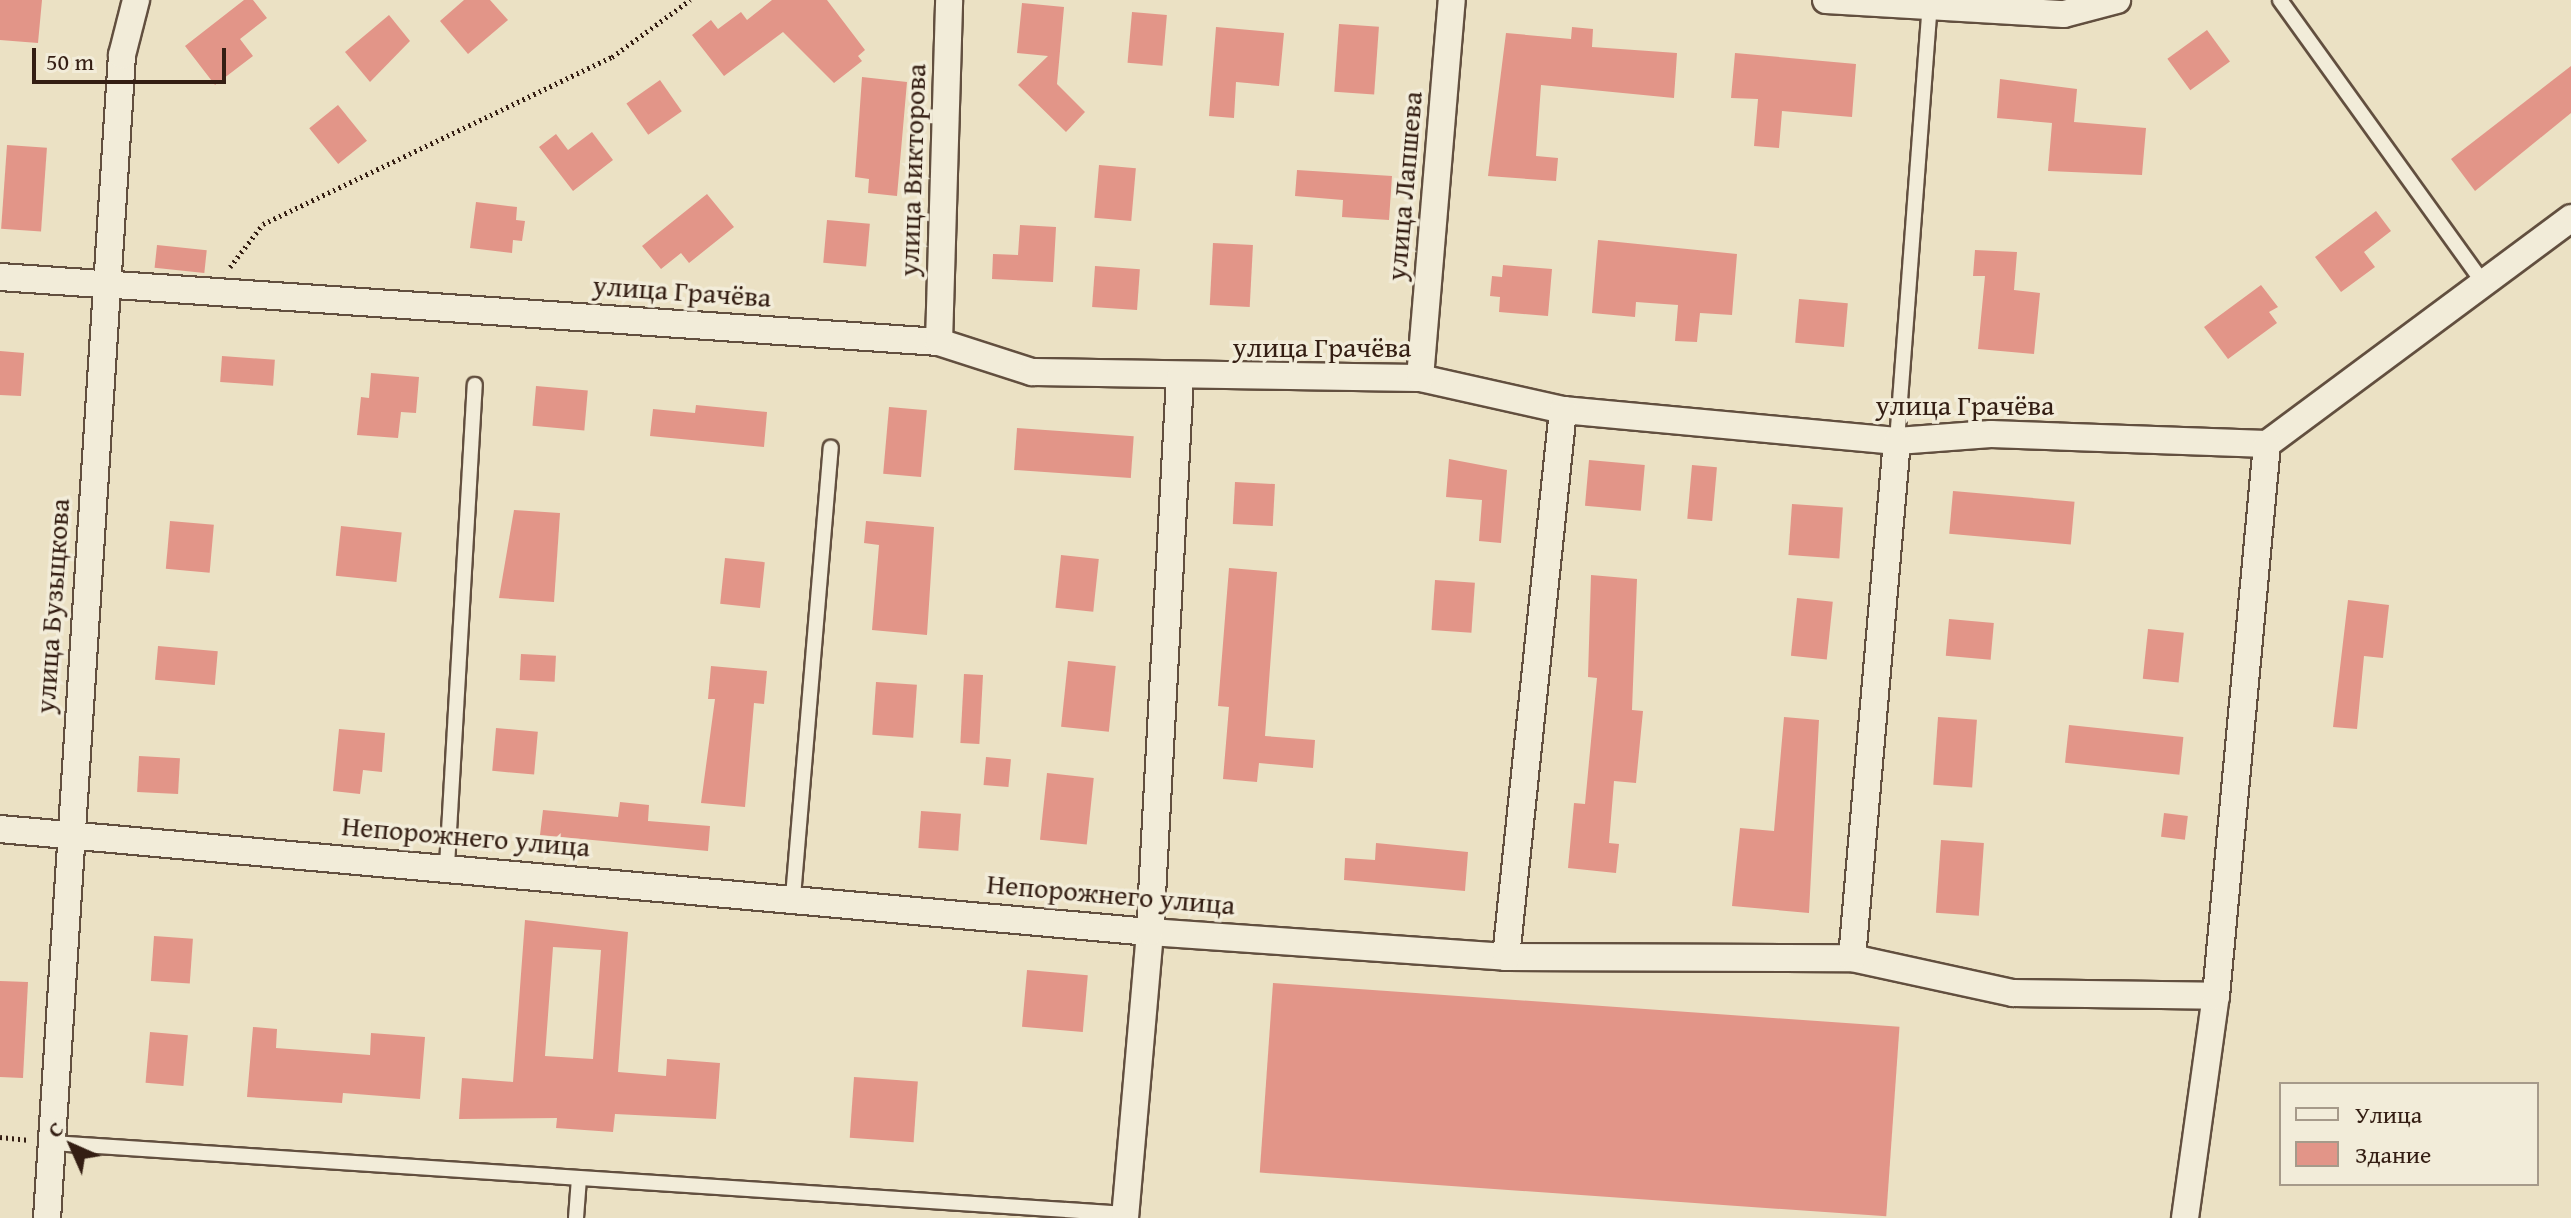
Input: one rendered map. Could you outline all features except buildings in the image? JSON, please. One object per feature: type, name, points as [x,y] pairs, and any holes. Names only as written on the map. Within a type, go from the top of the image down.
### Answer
[{"type":"street","name":"улица Бузыцкова","points":[[47,1218],[68,834],[122,55],[136,0]]},
{"type":"street","name":"улица Викторова","points":[[939,342],[949,0]]},
{"type":"street","name":"улица Лапшева","points":[[1420,378],[1452,0]]},
{"type":"street","points":[[1826,0],[2064,14],[2117,0]]},
{"type":"street","points":[[2185,1218],[2216,996],[2267,444],[2571,218]]},
{"type":"street","name":"улица Грачёва","points":[[0,277],[107,282],[939,342],[1032,372],[1180,378],[1420,378],[1563,410],[1897,441],[1991,434],[2267,444]]},
{"type":"street","points":[[1125,1216],[1150,932],[1180,378]]},
{"type":"street","points":[[1506,957],[1563,410]]},
{"type":"street","points":[[1852,958],[1897,441]]},
{"type":"street","name":"Непорожнего улица","points":[[0,829],[447,866],[1150,932],[1506,957],[1852,958],[2013,993],[2216,996]]},
{"type":"lane","points":[[2280,0],[2483,283]]},
{"type":"lane","points":[[1897,441],[1930,5]]},
{"type":"lane","points":[[447,866],[475,385]]},
{"type":"lane","points":[[793,897],[831,448]]},
{"type":"lane","points":[[52,1143],[1125,1216]]},
{"type":"lane","points":[[576,1218],[579,1178]]},
{"type":"path","points":[[213,290],[263,224],[612,57],[690,0]]}]
